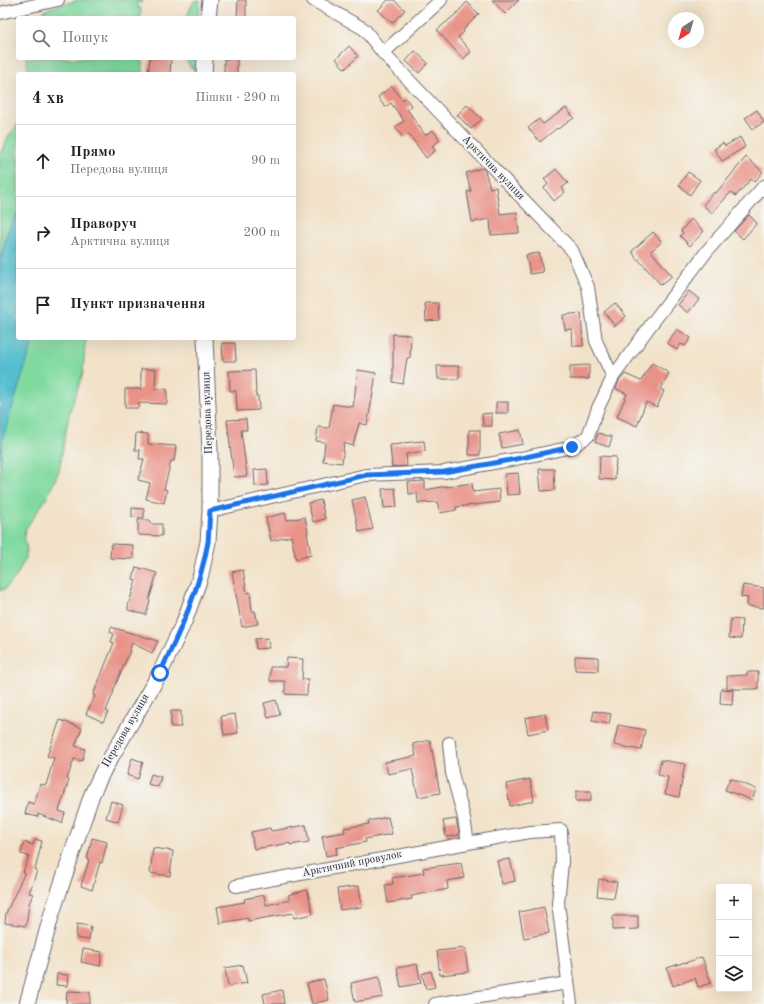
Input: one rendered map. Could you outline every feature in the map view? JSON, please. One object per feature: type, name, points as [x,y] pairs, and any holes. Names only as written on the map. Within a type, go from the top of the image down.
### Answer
[{"type":"street","points":[[0,13],[58,0]]},
{"type":"street","points":[[208,16],[210,0]]},
{"type":"street","name":"Арктична вулиця","points":[[313,0],[364,30],[383,53],[572,250],[588,287],[596,341],[613,377]]},
{"type":"street","points":[[383,53],[441,0]]},
{"type":"street","points":[[204,72],[205,60]]},
{"type":"street","points":[[210,511],[366,475],[444,472],[572,447],[588,436],[598,408],[613,377],[650,326],[707,251],[764,186]]},
{"type":"street","name":"Передова вулиця","points":[[27,1004],[52,913],[92,794],[103,771],[160,673],[184,622],[200,578],[208,542],[210,511],[210,452],[205,340]]},
{"type":"street","points":[[449,743],[452,772],[464,818],[468,842]]},
{"type":"street","name":"Арктичний провулок","points":[[236,886],[468,842],[530,832],[561,830],[562,863],[558,903],[571,1004]]},
{"type":"street","points":[[435,1004],[568,983]]},
{"type":"green space","points":[[78,0],[142,0],[142,3],[137,2],[137,7],[141,8],[140,16],[39,16],[50,8]]},
{"type":"green space","points":[[200,0],[198,16],[187,16],[194,1]]},
{"type":"green space","points":[[26,60],[143,61],[143,72],[29,72]]},
{"type":"green space","points":[[186,60],[195,60],[194,69],[190,67]]},
{"type":"green space","points":[[16,127],[16,340],[86,340],[83,373],[69,414],[59,471],[46,499],[26,528],[24,535],[27,550],[26,557],[16,577],[6,588],[0,591],[0,154],[8,137]]},
{"type":"water","points":[[16,216],[16,340],[33,340],[3,437],[0,466],[0,262],[7,233]]},
{"type":"building","points":[[238,0],[246,0],[246,16],[237,16]]},
{"type":"building","points":[[388,0],[394,0],[405,10],[392,23],[378,10]]},
{"type":"building","points":[[492,0],[519,0],[505,14]]},
{"type":"building","points":[[467,2],[479,14],[458,37],[471,52],[463,59],[437,30],[457,13]]},
{"type":"building","points":[[349,46],[358,56],[345,69],[336,59]]},
{"type":"building","points":[[415,51],[428,63],[419,73],[406,61]]},
{"type":"building","points":[[150,60],[171,60],[170,72],[148,72]]},
{"type":"building","points":[[224,60],[237,60],[237,72],[224,72]]},
{"type":"building","points":[[392,86],[402,100],[405,98],[412,106],[407,109],[425,135],[433,130],[440,140],[432,146],[435,151],[426,158],[409,134],[403,138],[395,127],[404,121],[391,103],[385,107],[378,97]]},
{"type":"building","points":[[467,105],[482,119],[471,129],[457,115]]},
{"type":"building","points":[[566,108],[574,118],[558,129],[557,128],[540,142],[528,128],[539,119],[543,124]]},
{"type":"building","points":[[757,110],[764,122],[753,129],[745,118]]},
{"type":"building","points":[[740,137],[745,147],[722,161],[714,149],[723,143],[725,146]]},
{"type":"building","points":[[746,157],[763,172],[754,182],[751,179],[736,196],[731,192],[712,213],[703,205],[714,192],[716,193]]},
{"type":"building","points":[[482,168],[485,171],[490,188],[496,187],[500,214],[517,212],[519,233],[491,235],[490,219],[472,222],[467,192],[471,191],[466,173]]},
{"type":"building","points":[[556,169],[568,183],[562,188],[565,192],[554,201],[544,188],[548,184],[544,179]]},
{"type":"building","points":[[688,172],[700,180],[690,195],[679,185]]},
{"type":"building","points":[[749,215],[757,223],[743,239],[734,231]]},
{"type":"building","points":[[691,219],[704,231],[690,246],[680,236],[683,233],[681,231]]},
{"type":"building","points":[[653,232],[662,242],[651,251],[672,276],[661,285],[638,259],[637,260],[632,251]]},
{"type":"building","points":[[539,253],[543,272],[530,274],[526,255]]},
{"type":"building","points":[[689,291],[699,299],[688,313],[678,305]]},
{"type":"building","points":[[425,303],[438,303],[439,320],[426,321]]},
{"type":"building","points":[[615,303],[626,316],[615,326],[604,312]]},
{"type":"building","points":[[581,313],[583,346],[573,346],[572,329],[565,330],[563,315]]},
{"type":"building","points":[[677,329],[691,338],[685,346],[681,344],[677,350],[667,343]]},
{"type":"building","points":[[393,334],[411,335],[410,358],[407,358],[403,384],[393,382]]},
{"type":"building","points":[[222,343],[235,343],[236,361],[223,361]]},
{"type":"building","points":[[652,363],[669,373],[660,389],[664,391],[657,407],[646,402],[637,426],[617,417],[627,394],[616,389],[619,381],[625,374],[641,381]]},
{"type":"building","points":[[589,365],[589,379],[570,379],[570,366]]},
{"type":"building","points":[[437,366],[459,366],[459,379],[438,379]]},
{"type":"building","points":[[141,369],[156,369],[155,389],[167,389],[167,404],[138,403],[138,408],[125,408],[125,389],[141,389]]},
{"type":"building","points":[[255,370],[256,396],[258,396],[259,410],[237,411],[236,391],[230,391],[229,371]]},
{"type":"building","points":[[358,370],[376,373],[367,425],[359,423],[353,446],[344,443],[342,463],[323,461],[325,442],[316,441],[318,427],[329,428],[333,404],[353,407]]},
{"type":"building","points":[[496,402],[508,402],[508,413],[496,413]]},
{"type":"building","points":[[492,413],[492,426],[483,426],[482,414]]},
{"type":"building","points":[[246,419],[247,430],[241,430],[247,476],[234,477],[227,420]]},
{"type":"building","points":[[469,430],[480,430],[480,455],[469,455]]},
{"type":"building","points":[[520,430],[523,444],[502,448],[499,434]]},
{"type":"building","points":[[136,433],[148,434],[148,444],[176,446],[174,461],[171,461],[164,489],[167,490],[164,503],[146,499],[150,483],[138,480],[144,459],[139,459],[140,450],[135,450]]},
{"type":"building","points":[[598,433],[612,437],[609,447],[595,442]]},
{"type":"building","points":[[424,441],[425,451],[406,454],[407,466],[392,467],[390,445]]},
{"type":"building","points":[[600,456],[616,457],[615,480],[599,479]]},
{"type":"building","points":[[267,469],[268,485],[255,486],[254,470]]},
{"type":"building","points":[[539,469],[554,469],[555,490],[541,491]]},
{"type":"building","points":[[518,473],[520,494],[507,495],[505,474]]},
{"type":"building","points":[[425,481],[425,490],[472,483],[473,492],[499,489],[500,502],[456,507],[456,510],[440,513],[437,502],[418,503],[417,493],[409,494],[408,482]]},
{"type":"building","points":[[395,488],[397,507],[384,508],[382,489]]},
{"type":"building","points":[[365,497],[373,529],[359,532],[352,500]]},
{"type":"building","points":[[321,500],[325,519],[313,522],[308,503]]},
{"type":"building","points":[[132,508],[144,509],[144,518],[132,517]]},
{"type":"building","points":[[285,513],[287,520],[305,517],[311,555],[296,559],[291,536],[271,541],[266,518]]},
{"type":"building","points":[[138,520],[150,520],[150,524],[162,524],[162,536],[138,535]]},
{"type":"building","points":[[111,544],[133,545],[133,559],[110,558]]},
{"type":"building","points":[[136,567],[157,573],[146,615],[128,610],[136,580],[133,579]]},
{"type":"building","points":[[243,570],[247,593],[250,592],[252,611],[255,611],[258,624],[242,627],[232,572]]},
{"type":"building","points":[[743,585],[764,588],[764,608],[747,606],[748,598],[741,597]]},
{"type":"building","points":[[731,619],[742,620],[741,639],[729,638]]},
{"type":"building","points":[[111,627],[158,641],[152,653],[132,643],[113,691],[106,711],[108,712],[103,722],[86,714],[95,696],[93,695],[114,643],[111,642],[114,634],[110,632]]},
{"type":"building","points":[[268,638],[269,648],[256,649],[255,639]]},
{"type":"building","points":[[575,656],[598,657],[598,671],[575,670]]},
{"type":"building","points":[[287,658],[303,659],[302,679],[308,679],[307,695],[285,694],[285,681],[270,681],[270,667],[286,667]]},
{"type":"building","points":[[747,672],[758,672],[758,689],[727,689],[727,676],[747,675]]},
{"type":"building","points":[[721,689],[733,690],[732,705],[720,704]]},
{"type":"building","points":[[276,700],[280,715],[268,718],[264,703]]},
{"type":"building","points":[[171,711],[181,711],[181,727],[171,727]]},
{"type":"building","points":[[594,711],[611,714],[609,724],[592,721]]},
{"type":"building","points":[[235,714],[238,733],[224,735],[221,716]]},
{"type":"building","points":[[545,714],[548,730],[528,734],[525,718]]},
{"type":"building","points":[[60,720],[82,728],[75,746],[85,749],[82,761],[74,759],[67,779],[69,780],[59,811],[65,813],[62,823],[38,814],[38,817],[25,814],[28,802],[34,804],[40,784],[46,785],[54,758],[47,756]]},
{"type":"building","points":[[618,725],[645,730],[641,750],[614,745]]},
{"type":"building","points":[[430,740],[440,793],[418,797],[412,769],[388,774],[385,762],[416,756],[413,744]]},
{"type":"building","points":[[132,758],[143,762],[138,779],[127,775]]},
{"type":"building","points":[[661,760],[685,764],[679,797],[665,794],[668,777],[658,775]]},
{"type":"building","points":[[151,774],[161,777],[158,787],[148,784]]},
{"type":"building","points":[[730,778],[756,789],[752,800],[725,790]]},
{"type":"building","points":[[530,779],[534,801],[510,806],[506,784]]},
{"type":"building","points":[[576,791],[591,791],[591,801],[576,801]]},
{"type":"building","points":[[111,801],[123,805],[118,822],[106,818]]},
{"type":"building","points":[[388,817],[392,834],[365,839],[366,842],[336,848],[337,854],[326,856],[322,836],[345,832],[344,828],[369,824],[368,821]]},
{"type":"building","points":[[456,819],[459,835],[446,837],[443,821]]},
{"type":"building","points":[[306,825],[309,842],[290,845],[290,843],[254,849],[251,832],[270,828],[271,831]]},
{"type":"building","points":[[92,838],[107,842],[102,863],[100,862],[92,890],[81,886],[89,860],[87,859]]},
{"type":"building","points":[[35,839],[42,841],[35,870],[37,871],[29,893],[33,894],[29,904],[26,926],[5,923],[6,913],[25,872],[23,872],[29,856],[21,854],[24,842],[33,845]]},
{"type":"building","points":[[153,848],[173,851],[170,876],[150,873]]},
{"type":"building","points":[[510,859],[515,881],[502,884],[497,861]]},
{"type":"building","points":[[461,863],[464,878],[447,881],[448,889],[411,896],[412,899],[388,903],[385,885],[393,884],[392,878],[424,873],[423,868]]},
{"type":"building","points":[[599,879],[617,882],[614,898],[597,896]]},
{"type":"building","points":[[359,886],[362,907],[340,910],[337,889]]},
{"type":"building","points":[[307,890],[313,914],[294,918],[293,913],[248,921],[248,918],[220,923],[217,907],[245,902],[244,899],[264,895],[266,905],[290,900],[288,895]]},
{"type":"building","points":[[544,907],[549,933],[524,938],[519,912]]},
{"type":"building","points":[[613,916],[638,916],[638,929],[613,930]]},
{"type":"building","points":[[77,924],[91,926],[89,940],[76,938]]},
{"type":"building","points":[[465,948],[468,972],[440,975],[437,951]]},
{"type":"building","points":[[83,949],[102,952],[100,966],[81,962]]},
{"type":"building","points":[[702,957],[711,983],[698,987],[695,978],[673,986],[667,968]]},
{"type":"building","points":[[417,964],[421,983],[401,987],[397,968]]},
{"type":"building","points":[[243,965],[247,983],[228,986],[225,968]]},
{"type":"building","points":[[431,971],[435,987],[426,989],[422,974]]},
{"type":"building","points":[[57,974],[68,975],[67,986],[56,985]]},
{"type":"building","points":[[379,977],[383,997],[355,1002],[351,983]]},
{"type":"building","points":[[324,979],[329,1000],[312,1004],[307,983]]},
{"type":"building","points":[[282,990],[284,1004],[265,1004],[263,994]]},
{"type":"building","points":[[67,991],[90,992],[90,1004],[66,1004]]},
{"type":"route","points":[[160,673],[184,622],[200,578],[208,542],[210,511],[366,475],[444,472],[572,447]]}]
